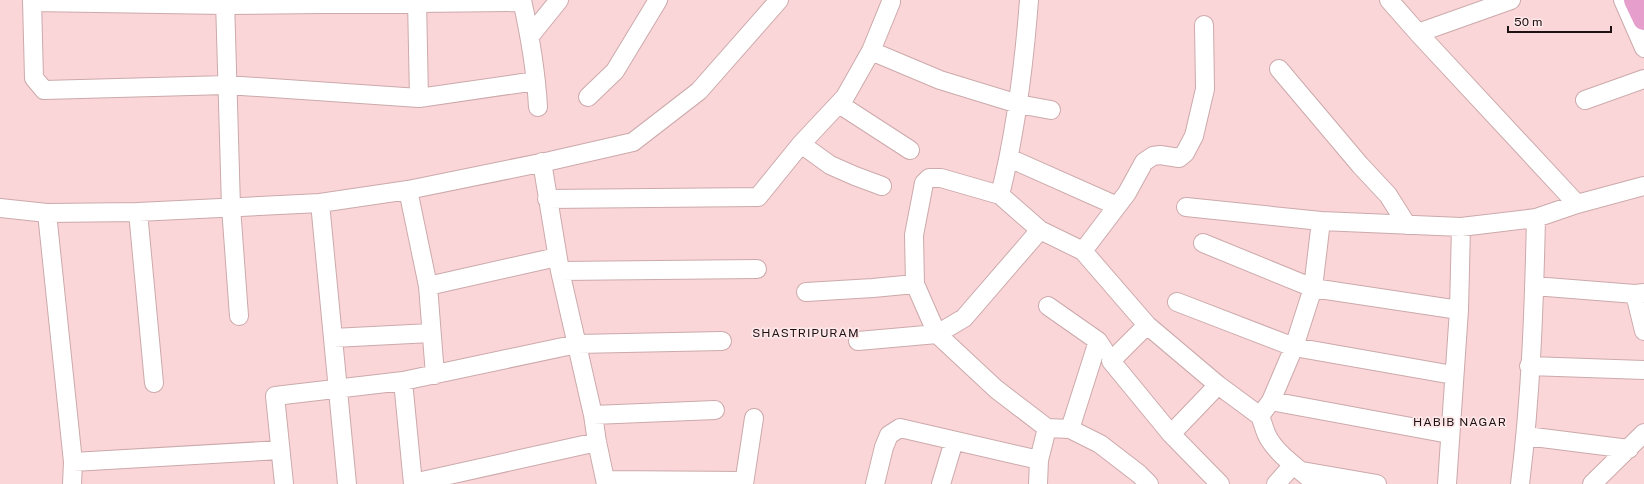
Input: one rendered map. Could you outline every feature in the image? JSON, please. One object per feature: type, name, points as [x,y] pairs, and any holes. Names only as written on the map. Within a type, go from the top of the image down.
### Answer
[{"type":"highway","points":[[1635,0],[1644,19]]},
{"type":"street","points":[[530,36],[559,0]]},
{"type":"street","points":[[588,97],[615,71],[658,0]]},
{"type":"street","points":[[0,208],[47,213],[138,212],[320,203],[408,190],[550,161],[633,142],[699,91],[779,0]]},
{"type":"street","points":[[1000,195],[1009,158],[1018,104],[1029,0]]},
{"type":"street","points":[[1390,0],[1418,34],[1576,204]]},
{"type":"street","points":[[1418,34],[1511,0]]},
{"type":"street","points":[[1623,0],[1644,48]]},
{"type":"street","points":[[536,81],[419,98],[227,85],[44,90],[34,78],[32,1],[225,3],[522,1],[530,36],[536,81],[538,108]]},
{"type":"street","points":[[417,1],[419,98]]},
{"type":"street","points":[[547,199],[758,197],[801,144],[845,97],[871,52],[892,2]]},
{"type":"street","points":[[225,3],[231,207],[239,316]]},
{"type":"street","points":[[1083,250],[1118,206],[1144,162],[1153,156],[1160,155],[1179,158],[1185,153],[1194,136],[1205,89],[1204,24]]},
{"type":"street","points":[[871,52],[940,80],[1018,104],[1051,110]]},
{"type":"street","points":[[1279,69],[1360,165],[1388,195],[1407,225]]},
{"type":"street","points":[[1585,100],[1644,79]]},
{"type":"street","points":[[839,104],[910,150]]},
{"type":"street","points":[[801,144],[830,165],[854,176],[882,186]]},
{"type":"street","points":[[1009,158],[1118,206]]},
{"type":"street","points":[[542,162],[558,264],[593,415],[597,442],[606,482],[744,482],[754,418]]},
{"type":"street","points":[[1149,484],[1139,474],[1100,444],[1070,429],[1047,428],[996,389],[937,334],[915,284],[914,235],[924,183],[929,178],[941,178],[1000,195],[1040,230],[1083,250],[1147,325],[1218,385],[1260,416],[1269,439],[1297,468],[1316,484]]},
{"type":"street","points":[[1186,207],[1321,221],[1461,227],[1536,218],[1576,204],[1644,186]]},
{"type":"street","points":[[408,190],[428,286],[435,375]]},
{"type":"street","points":[[320,203],[347,484]]},
{"type":"street","points":[[138,212],[154,383]]},
{"type":"street","points":[[47,213],[73,462],[72,484]]},
{"type":"street","points":[[1520,484],[1526,436],[1536,218]]},
{"type":"street","points":[[1260,416],[1271,401],[1294,348],[1313,288],[1321,221]]},
{"type":"street","points":[[1447,484],[1453,375],[1459,310],[1461,227]]},
{"type":"street","points":[[858,341],[937,334],[964,318],[1040,230]]},
{"type":"street","points":[[1203,243],[1313,288],[1459,310]]},
{"type":"street","points":[[428,286],[558,264],[757,269]]},
{"type":"street","points":[[806,292],[915,284]]},
{"type":"street","points":[[1534,286],[1639,294],[1644,331]]},
{"type":"street","points":[[1177,302],[1294,348],[1453,375]]},
{"type":"street","points":[[1048,306],[1098,341],[1111,361],[1171,434],[1220,484]]},
{"type":"street","points":[[1111,361],[1147,325]]},
{"type":"street","points":[[333,338],[431,333]]},
{"type":"street","points":[[284,484],[275,396],[337,390],[403,381],[577,344],[722,341]]},
{"type":"street","points":[[1070,429],[1098,341]]},
{"type":"street","points":[[1529,366],[1644,370]]},
{"type":"street","points":[[403,381],[413,484],[597,442]]},
{"type":"street","points":[[1171,434],[1218,385]]},
{"type":"street","points":[[1271,401],[1449,434]]},
{"type":"street","points":[[593,415],[715,410]]},
{"type":"street","points":[[875,484],[884,447],[889,435],[900,428],[1039,460]]},
{"type":"street","points":[[1038,484],[1039,460],[1047,428]]},
{"type":"street","points":[[1592,484],[1644,433]]},
{"type":"street","points":[[1526,436],[1629,449]]},
{"type":"street","points":[[941,484],[954,441]]},
{"type":"street","points":[[73,462],[280,450]]},
{"type":"street","points":[[1276,484],[1297,468],[1377,484]]},
{"type":"district","name":"SHASTRIPURAM","points":[[806,333]]},
{"type":"district","name":"HABIB NAGAR","points":[[1460,422]]}]
